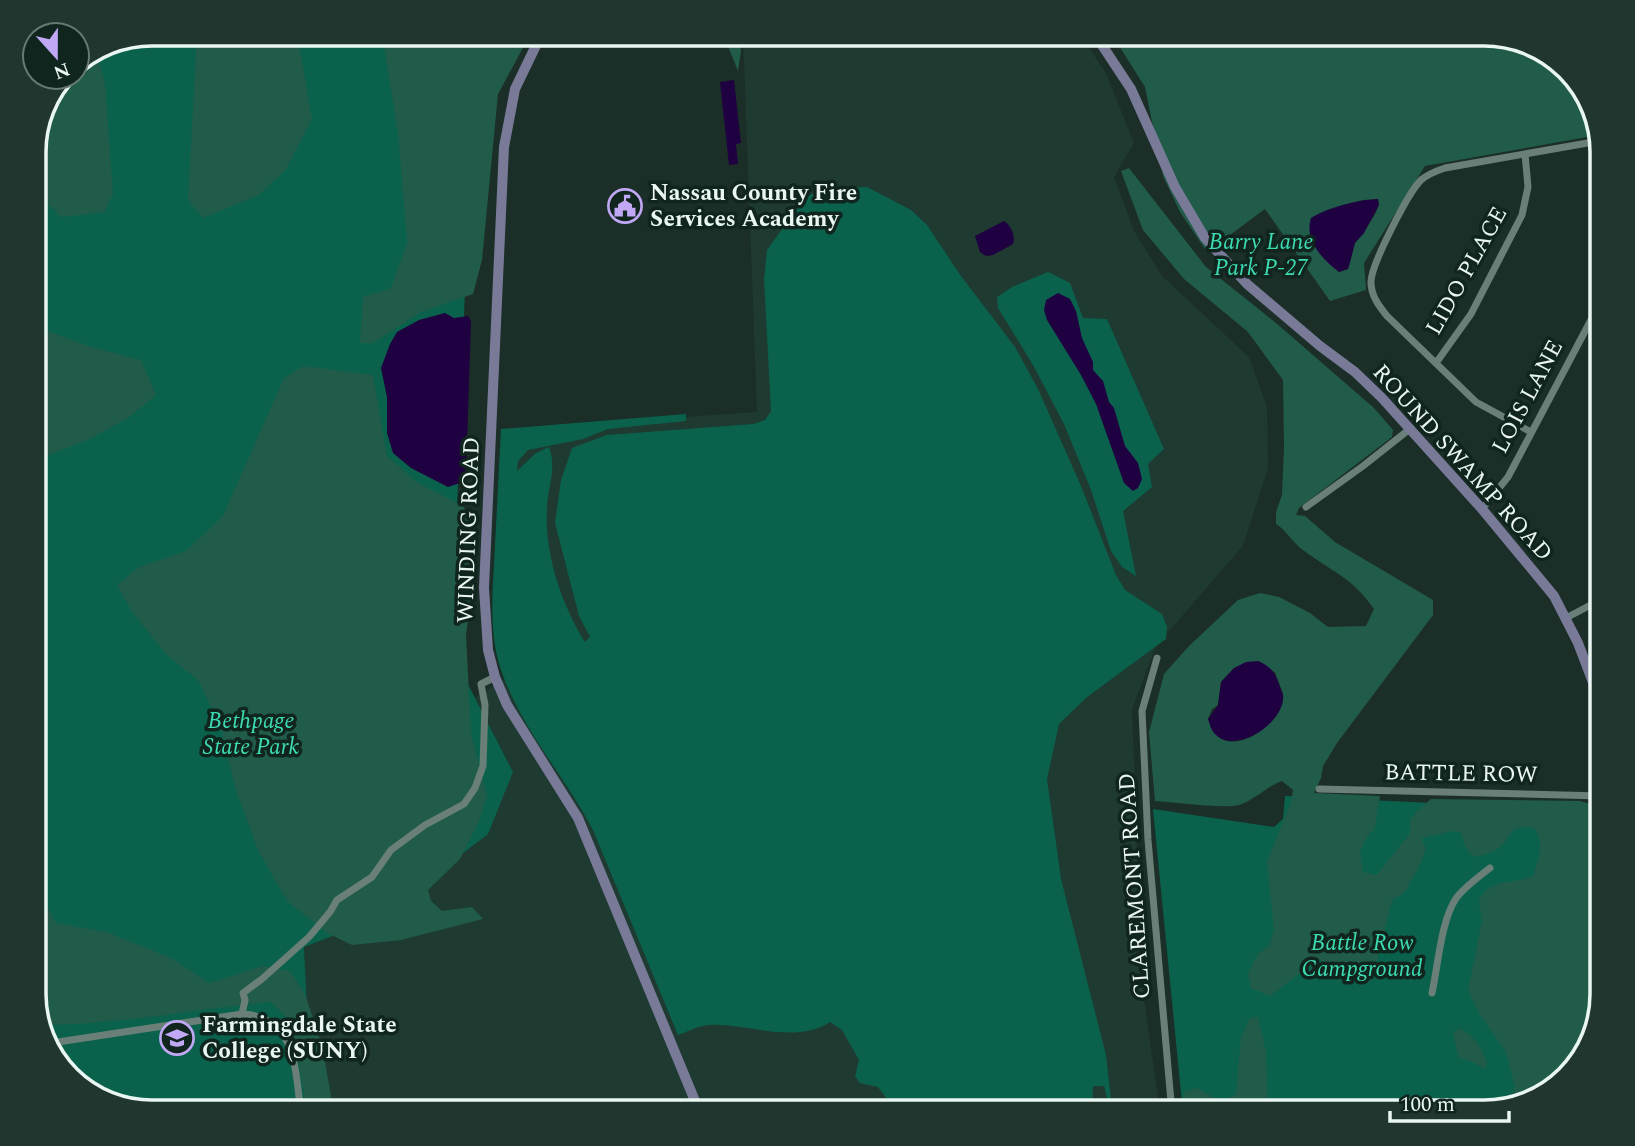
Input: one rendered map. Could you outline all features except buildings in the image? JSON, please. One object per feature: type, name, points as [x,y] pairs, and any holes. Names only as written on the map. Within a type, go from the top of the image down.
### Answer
[{"type":"street","name":"WINDING ROAD","points":[[536,46],[515,89],[504,147],[484,588],[486,638],[495,677],[507,705],[578,818],[694,1100]]},
{"type":"street","name":"ROUND SWAMP ROAD","points":[[1103,46],[1131,89],[1175,187],[1205,238],[1247,284],[1355,372],[1411,428],[1554,596],[1578,643],[1590,674]]},
{"type":"street","points":[[1531,432],[1476,402],[1377,304],[1371,282],[1374,264],[1416,186],[1431,173],[1445,168],[1589,143]]},
{"type":"street","name":"LIDO PLACE","points":[[1436,363],[1471,314],[1522,215],[1528,187],[1525,154]]},
{"type":"street","name":"LOIS LANE","points":[[1482,509],[1508,478],[1590,321]]},
{"type":"street","points":[[1306,507],[1411,428]]},
{"type":"street","points":[[1566,618],[1590,605]]},
{"type":"street","name":"CLAREMONT ROAD","points":[[1157,658],[1142,711],[1148,840],[1171,1100]]},
{"type":"street","points":[[242,1014],[245,1000],[243,993],[309,936],[337,900],[372,877],[391,850],[404,840],[464,804],[475,788],[483,766],[485,705],[481,684],[495,677]]},
{"type":"street","name":"BATTLE ROW","points":[[1319,789],[1590,796]]},
{"type":"street","points":[[1432,993],[1448,914],[1456,899],[1470,883],[1490,868]]},
{"type":"street","points":[[57,1042],[255,1014],[266,1018],[285,1037],[292,1056],[299,1100]]},
{"type":"shaded area","points":[[743,46],[1088,46],[1106,73],[1134,143],[1114,177],[1133,229],[1162,276],[1249,357],[1267,407],[1268,468],[1243,546],[1156,646],[1132,709],[1142,984],[1158,1100],[137,1100],[104,1090],[76,1070],[60,1048],[51,1029],[46,986],[69,1029],[307,1005],[304,947],[398,911],[513,772],[475,698],[511,675],[501,430],[757,412]]},
{"type":"shaded area","points":[[734,80],[741,143],[736,144],[738,164],[729,165],[720,82]]},
{"type":"shaded area","points":[[1378,199],[1379,205],[1364,233],[1355,243],[1348,269],[1339,272],[1326,261],[1312,241],[1309,226],[1311,218],[1343,205]]},
{"type":"shaded area","points":[[1004,221],[1012,231],[1013,244],[986,256],[980,252],[975,236]]},
{"type":"shaded area","points":[[1058,293],[1070,299],[1076,311],[1082,338],[1093,362],[1093,370],[1103,381],[1125,446],[1138,463],[1142,479],[1138,488],[1133,491],[1124,483],[1096,404],[1047,320],[1044,310],[1046,300]]},
{"type":"shaded area","points":[[445,313],[454,318],[468,316],[471,321],[466,474],[460,483],[448,487],[411,468],[393,453],[387,433],[387,397],[381,368],[397,332],[419,320]]},
{"type":"shaded area","points":[[1258,661],[1269,667],[1276,676],[1283,695],[1282,705],[1277,716],[1258,733],[1235,741],[1224,740],[1214,732],[1208,719],[1218,705],[1221,682],[1234,668],[1246,662]]},
{"type":"green space","points":[[196,46],[299,46],[312,119],[286,169],[259,195],[203,218],[188,200]]},
{"type":"green space","points":[[384,46],[524,46],[498,94],[482,260],[473,294],[421,312],[373,343],[360,343],[363,297],[391,288],[407,243],[398,134]]},
{"type":"green space","name":"Bethpage State Park","points":[[506,46],[470,148],[454,596],[457,663],[513,772],[488,834],[429,879],[398,911],[304,947],[307,1006],[318,1100],[137,1100],[124,1097],[104,1090],[76,1070],[60,1048],[51,1029],[46,1002],[46,144],[56,104],[64,91],[91,91],[91,65],[130,48]]},
{"type":"green space","points":[[728,46],[740,46],[738,71]]},
{"type":"green space","points":[[1119,46],[1505,48],[1531,56],[1563,81],[1579,104],[1588,137],[1425,166],[1364,263],[1366,290],[1330,301],[1265,209],[1207,252],[1180,212],[1163,176],[1145,87]],"holes":[[[1378,199],[1376,212],[1354,246],[1348,269],[1339,272],[1319,214],[1363,200]]]},
{"type":"green space","points":[[99,60],[105,83],[113,194],[105,212],[61,217],[46,202],[46,144],[56,104],[64,91],[91,91],[91,65]]},
{"type":"green space","points":[[1129,168],[1206,267],[1276,323],[1374,408],[1393,430],[1392,437],[1299,508],[1296,515],[1305,516],[1335,542],[1433,600],[1433,615],[1337,743],[1323,766],[1314,793],[1380,796],[1375,828],[1366,838],[1360,852],[1363,872],[1377,875],[1410,833],[1410,820],[1431,799],[1580,801],[1590,804],[1590,995],[1587,1016],[1579,1042],[1572,1054],[1554,1074],[1531,1090],[1512,1097],[1515,1087],[1506,1052],[1480,1015],[1468,991],[1482,921],[1479,900],[1497,884],[1533,876],[1540,846],[1535,829],[1515,829],[1495,851],[1474,857],[1466,848],[1461,833],[1453,831],[1421,838],[1426,849],[1420,865],[1405,892],[1392,900],[1377,961],[1368,972],[1352,976],[1333,963],[1317,960],[1270,996],[1251,988],[1248,973],[1258,954],[1269,946],[1274,930],[1267,861],[1291,802],[1293,790],[1282,781],[1245,803],[1232,806],[1155,801],[1149,732],[1164,674],[1189,646],[1238,600],[1260,593],[1279,597],[1310,613],[1328,627],[1366,626],[1374,609],[1350,582],[1303,550],[1276,524],[1276,512],[1282,495],[1283,380],[1248,332],[1184,279],[1143,230],[1121,171]],"holes":[[[1234,668],[1275,672],[1283,694],[1282,703],[1271,721],[1263,729],[1243,740],[1224,740],[1214,731],[1208,719],[1212,709],[1218,705],[1221,682]]]},
{"type":"green space","points":[[867,187],[911,210],[927,225],[961,276],[1015,347],[1038,389],[1081,486],[1116,575],[1125,590],[1162,614],[1167,627],[1166,639],[1087,697],[1059,724],[1047,779],[1061,879],[1106,1055],[1111,1100],[1108,1100],[1104,1086],[1093,1086],[1092,1100],[886,1100],[878,1087],[860,1083],[855,1076],[859,1060],[842,1030],[830,1022],[817,1029],[802,1032],[787,1033],[710,1025],[678,1035],[593,830],[534,737],[504,678],[495,646],[492,596],[501,429],[686,414],[686,421],[608,429],[583,439],[528,450],[518,461],[517,471],[536,453],[549,447],[552,470],[547,524],[551,560],[569,611],[585,642],[590,637],[579,616],[555,523],[561,480],[572,448],[607,435],[754,424],[765,420],[771,411],[764,279],[767,250],[804,199],[822,188]]},
{"type":"green space","points":[[1048,272],[1070,283],[1083,318],[1107,319],[1164,449],[1148,464],[1152,487],[1123,511],[1136,576],[1122,567],[1111,551],[1091,490],[1064,424],[1033,365],[998,308],[997,297],[1012,287]]},
{"type":"green space","points":[[46,330],[91,347],[141,360],[156,395],[128,418],[92,438],[46,456]]},
{"type":"green space","points":[[304,366],[373,375],[387,456],[418,483],[463,506],[468,516],[476,563],[466,635],[471,733],[487,796],[479,821],[460,859],[428,890],[431,901],[442,911],[472,907],[483,919],[401,940],[352,945],[327,933],[287,901],[258,850],[236,790],[221,729],[199,681],[166,654],[132,612],[117,585],[139,567],[186,551],[223,516],[284,378]]},
{"type":"green space","name":"Battle Row Campground","points":[[1285,796],[1590,811],[1590,995],[1579,1042],[1563,1065],[1531,1090],[1498,1100],[1182,1100],[1153,809],[1274,827],[1283,819]]},
{"type":"green space","points":[[46,904],[56,923],[106,932],[171,958],[209,983],[263,966],[290,971],[305,994],[322,1045],[332,1100],[305,1100],[292,1023],[271,1002],[127,1020],[50,1025],[48,1016]]},
{"type":"green space","points":[[1258,1017],[1266,1052],[1268,1100],[1225,1100],[1236,1094],[1241,1037],[1250,1018]]},
{"type":"green space","points":[[1459,1028],[1469,1034],[1480,1047],[1487,1064],[1484,1069],[1459,1058],[1453,1033]]},
{"type":"green space","points":[[1198,1088],[1218,1100],[1182,1100],[1185,1091]]},
{"type":"place","name":"Nassau County Fire Services Academy","points":[[625,206]]},
{"type":"place","name":"Farmingdale State College (SUNY)","points":[[177,1038]]},
{"type":"park label","name":"Barry Lane Park P-27","points":[[1261,255]]}]
